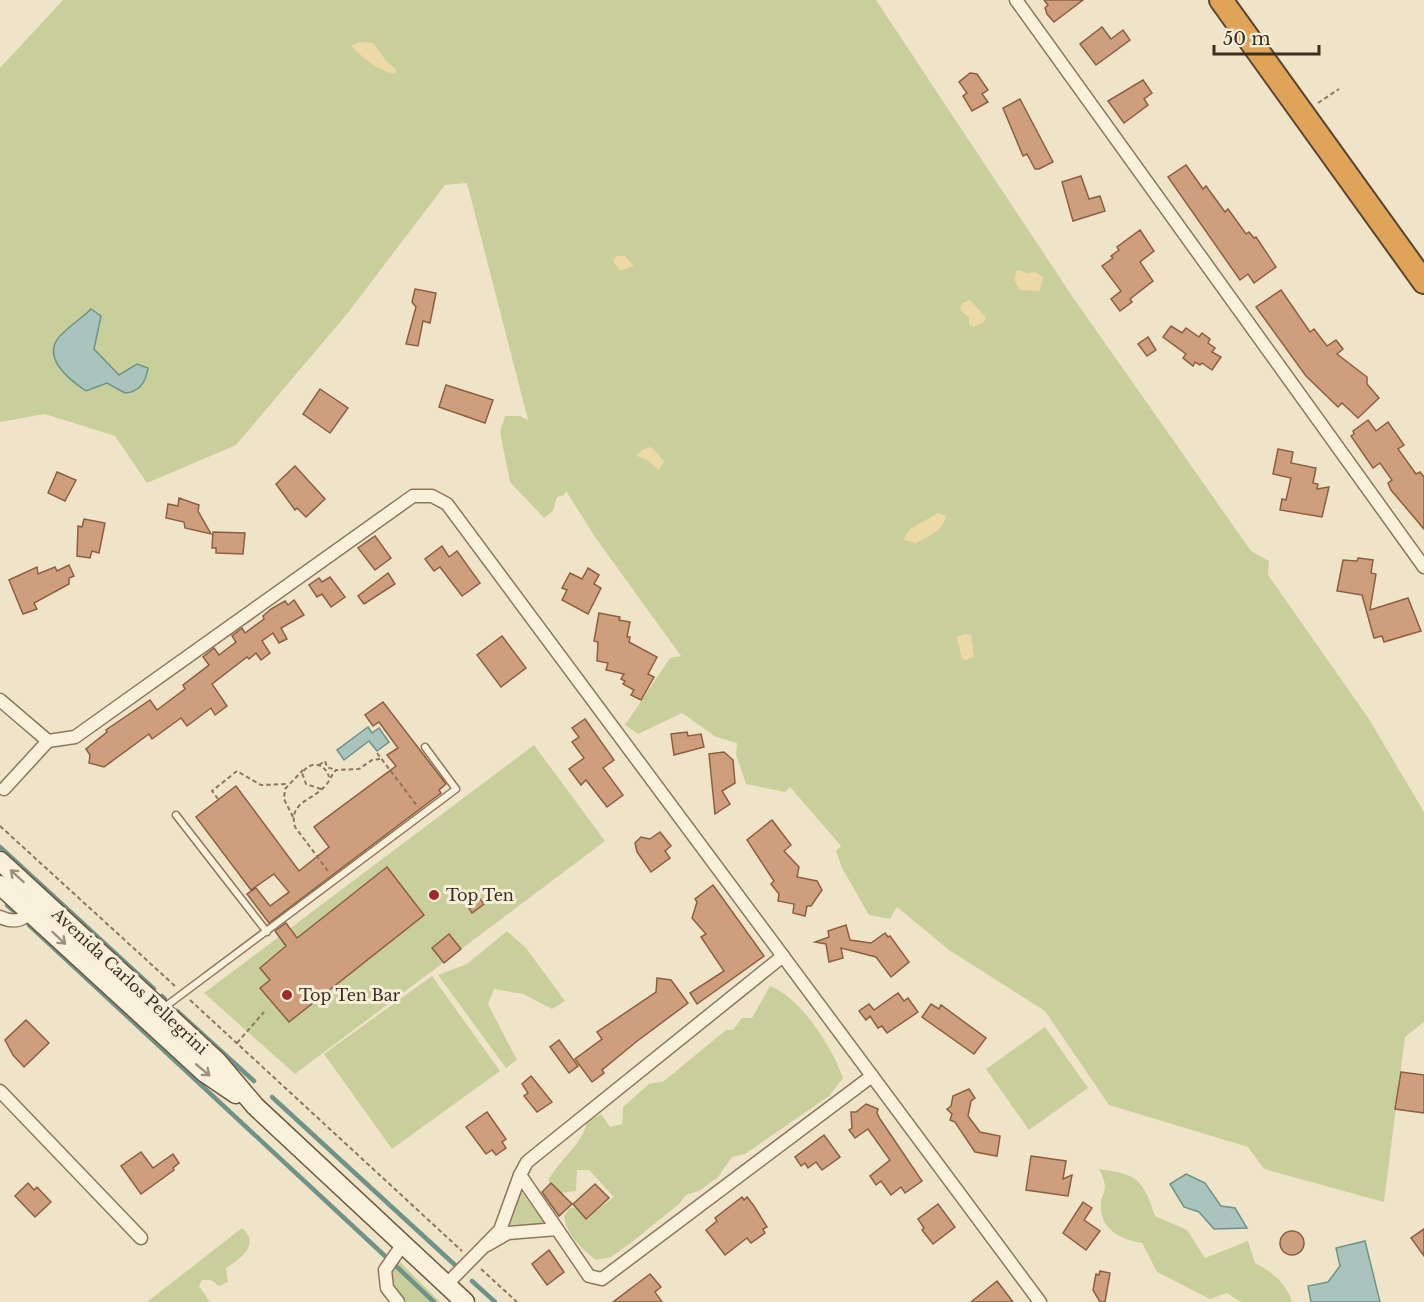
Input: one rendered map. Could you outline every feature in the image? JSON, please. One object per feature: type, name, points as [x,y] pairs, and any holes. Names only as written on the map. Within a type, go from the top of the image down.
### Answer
[{"type":"highway","points":[[1221,0],[1424,282]]},
{"type":"main road","name":"Avenida Carlos Pellegrini","points":[[0,861],[37,906],[155,1016],[205,1073],[255,1106],[447,1284],[462,1301]]},
{"type":"main road","name":"Avenida Carlos Pellegrini","points":[[0,885],[37,906]]},
{"type":"street","points":[[1016,0],[1424,567]]},
{"type":"street","points":[[4,789],[48,741],[75,737],[375,521],[413,496],[432,496],[447,504],[1040,1302]]},
{"type":"street","points":[[0,700],[48,741]]},
{"type":"street","points":[[0,917],[8,921],[20,921],[37,906]]},
{"type":"street","points":[[447,1284],[500,1230],[527,1162],[783,956]]},
{"type":"street","points":[[520,1175],[589,1276],[602,1279],[872,1076]]},
{"type":"street","points":[[0,1091],[141,1238]]},
{"type":"street","points":[[487,1245],[508,1233],[557,1229]]},
{"type":"street","points":[[394,1301],[387,1288],[385,1270],[403,1244]]},
{"type":"lane","points":[[155,1016],[182,993],[267,932],[456,789],[425,747]]},
{"type":"lane","points":[[176,815],[267,932]]},
{"type":"path","points":[[1304,113],[1339,89]]},
{"type":"path","points":[[377,753],[424,814]]},
{"type":"path","points":[[326,768],[360,769],[372,760],[380,759]]},
{"type":"path","points":[[329,780],[325,761],[319,765],[310,765],[287,784],[284,799],[298,833],[335,880]]},
{"type":"path","points":[[305,769],[302,776],[306,784],[322,789]]},
{"type":"path","points":[[293,819],[296,809],[322,789],[336,770]]},
{"type":"path","points":[[218,798],[212,791],[237,771],[261,784],[287,784]]},
{"type":"path","points":[[297,775],[302,776]]},
{"type":"path","points":[[312,787],[312,795]]},
{"type":"path","points":[[290,809],[296,809]]},
{"type":"path","points":[[0,826],[517,1302]]},
{"type":"path","points":[[237,1043],[264,1012]]},
{"type":"green space","points":[[63,0],[876,0],[1072,296],[1251,551],[1269,561],[1268,575],[1369,719],[1424,812],[1424,1022],[1405,1037],[1384,1202],[1264,1169],[1248,1147],[1109,1105],[1045,1011],[949,950],[897,907],[890,919],[869,915],[842,868],[836,851],[841,846],[790,787],[785,792],[746,784],[736,755],[737,743],[716,737],[682,713],[638,734],[625,725],[670,658],[681,656],[595,537],[566,491],[564,495],[557,497],[553,511],[544,518],[510,482],[500,432],[505,416],[520,416],[528,420],[467,183],[445,185],[347,314],[236,445],[147,483],[115,436],[45,414],[0,422],[0,68]]},
{"type":"green space","name":"Top Ten","points":[[534,745],[605,841],[295,1074],[204,993]]},
{"type":"green space","points":[[507,931],[526,948],[565,1001],[552,1009],[523,994],[494,989],[488,1004],[517,1060],[506,1068],[438,975],[467,964]]},
{"type":"green space","points":[[432,976],[500,1071],[392,1149],[324,1054]]},
{"type":"green space","points":[[770,986],[782,992],[804,1012],[823,1038],[843,1078],[829,1096],[745,1154],[732,1157],[718,1177],[699,1191],[686,1195],[679,1204],[632,1242],[611,1257],[596,1260],[571,1236],[564,1216],[570,1208],[580,1207],[592,1214],[614,1197],[589,1170],[577,1170],[576,1191],[561,1193],[548,1181],[553,1173],[580,1139],[587,1122],[601,1114],[610,1127],[622,1124],[623,1107],[649,1084],[664,1081],[726,1030],[733,1030],[742,1018],[752,1018]]},
{"type":"green space","points":[[1045,1027],[1088,1088],[1029,1130],[986,1069]]},
{"type":"green space","points":[[1099,1169],[1122,1173],[1137,1181],[1147,1194],[1155,1216],[1187,1230],[1205,1258],[1248,1241],[1255,1263],[1278,1279],[1287,1290],[1292,1302],[1241,1302],[1227,1293],[1210,1299],[1157,1272],[1142,1243],[1116,1234],[1106,1224],[1101,1210],[1105,1183]]},
{"type":"green space","points":[[520,1190],[545,1223],[505,1228]]},
{"type":"green space","points":[[242,1228],[250,1240],[249,1245],[243,1256],[226,1268],[228,1282],[219,1286],[211,1280],[202,1280],[199,1286],[210,1302],[147,1302]]},
{"type":"green space","points":[[399,1261],[440,1302],[404,1302],[391,1284],[391,1268]]},
{"type":"sand","points":[[359,42],[373,43],[387,62],[396,69],[395,74],[361,56],[351,46]]},
{"type":"sand","points":[[617,256],[625,256],[634,266],[620,271],[613,261]]},
{"type":"sand","points":[[1017,270],[1035,272],[1043,277],[1040,291],[1020,290],[1014,280]]},
{"type":"sand","points":[[970,300],[986,318],[983,323],[973,327],[969,324],[969,317],[960,310],[962,303]]},
{"type":"sand","points":[[651,447],[664,461],[659,470],[647,460],[637,456],[642,450]]},
{"type":"sand","points":[[938,513],[946,516],[942,526],[935,532],[916,543],[903,540],[910,529]]},
{"type":"sand","points":[[965,634],[971,635],[974,656],[967,660],[962,659],[957,637]]},
{"type":"water","points":[[91,309],[101,316],[94,349],[119,375],[137,364],[148,368],[144,382],[135,391],[125,393],[107,383],[86,391],[58,366],[54,350],[56,341]]},
{"type":"water","points":[[368,727],[372,733],[379,728],[389,742],[377,751],[369,741],[344,760],[337,750]]},
{"type":"water","points":[[1186,1174],[1205,1183],[1221,1206],[1235,1208],[1247,1228],[1214,1229],[1199,1212],[1184,1207],[1170,1184]]},
{"type":"water","points":[[1365,1241],[1380,1302],[1311,1302],[1308,1286],[1328,1282],[1340,1266],[1336,1248]]},
{"type":"building","points":[[1044,0],[1083,0],[1054,22],[1047,14],[1045,8],[1048,5]]},
{"type":"building","points":[[1102,27],[1111,39],[1123,30],[1130,40],[1096,65],[1080,44]]},
{"type":"building","points":[[970,73],[977,74],[988,90],[982,94],[988,102],[972,111],[963,96],[967,93],[959,82]]},
{"type":"building","points":[[1143,80],[1152,93],[1144,99],[1148,105],[1124,123],[1108,101]]},
{"type":"building","points":[[1020,99],[1053,162],[1039,169],[1035,169],[1027,154],[1023,156],[1003,108]]},
{"type":"building","points":[[1186,165],[1203,189],[1206,186],[1225,212],[1228,209],[1246,234],[1249,232],[1254,238],[1256,237],[1276,267],[1254,283],[1248,274],[1240,280],[1168,177]]},
{"type":"building","points":[[1081,176],[1089,199],[1100,196],[1105,211],[1073,221],[1062,182]]},
{"type":"building","points":[[1140,230],[1154,251],[1140,262],[1153,281],[1130,299],[1132,302],[1120,311],[1111,299],[1121,291],[1102,266],[1113,258],[1111,256],[1119,250],[1117,247]]},
{"type":"building","points":[[415,289],[436,293],[430,323],[423,321],[418,346],[406,344],[416,307],[412,302]]},
{"type":"building","points":[[1281,290],[1310,332],[1314,329],[1327,346],[1336,340],[1343,349],[1337,354],[1367,377],[1367,384],[1379,398],[1358,418],[1342,403],[1338,407],[1306,376],[1256,307]]},
{"type":"building","points":[[1171,326],[1182,333],[1186,328],[1199,337],[1202,333],[1210,339],[1208,343],[1215,348],[1212,352],[1221,357],[1212,370],[1202,363],[1200,365],[1195,362],[1193,366],[1183,358],[1186,354],[1163,337]]},
{"type":"building","points":[[1148,337],[1156,350],[1147,356],[1138,344]]},
{"type":"building","points":[[446,385],[493,400],[485,423],[439,407]]},
{"type":"building","points":[[320,389],[348,408],[330,433],[303,414]]},
{"type":"building","points":[[1368,420],[1376,431],[1388,422],[1404,445],[1398,449],[1416,474],[1420,472],[1424,477],[1424,529],[1391,490],[1388,483],[1392,480],[1380,463],[1373,468],[1351,436],[1354,434],[1353,431]]},
{"type":"building","points":[[1278,449],[1293,452],[1291,463],[1316,468],[1313,483],[1318,484],[1317,489],[1329,487],[1322,517],[1280,510],[1282,499],[1286,500],[1291,478],[1273,474]]},
{"type":"building","points":[[295,466],[325,499],[306,517],[297,508],[295,510],[276,484]]},
{"type":"building","points":[[57,472],[76,480],[65,501],[48,493]]},
{"type":"building","points":[[179,498],[199,505],[198,511],[211,534],[185,528],[184,522],[166,518],[168,504],[178,506]]},
{"type":"building","points":[[84,519],[105,523],[99,553],[92,551],[90,558],[77,556],[78,526],[82,527]]},
{"type":"building","points":[[213,532],[245,533],[243,554],[216,553],[216,548],[212,548]]},
{"type":"building","points":[[375,536],[391,558],[375,570],[358,548]]},
{"type":"building","points":[[442,546],[449,557],[457,551],[480,583],[462,596],[440,567],[434,571],[425,559]]},
{"type":"building","points":[[1358,558],[1373,560],[1371,573],[1376,574],[1370,610],[1408,598],[1421,631],[1384,642],[1382,636],[1374,638],[1362,595],[1337,591],[1343,560],[1357,561]]},
{"type":"building","points":[[69,565],[74,576],[69,578],[69,584],[34,603],[37,609],[23,614],[9,580],[37,567],[38,574],[55,567],[57,571]]},
{"type":"building","points":[[588,568],[599,575],[594,584],[601,588],[588,614],[562,600],[567,590],[562,588],[570,573],[582,579]]},
{"type":"building","points":[[388,573],[395,584],[364,604],[358,596]]},
{"type":"building","points":[[330,577],[345,597],[331,607],[322,594],[317,597],[309,585],[319,578],[322,582]]},
{"type":"building","points":[[294,600],[304,615],[281,628],[287,639],[279,643],[273,633],[262,641],[270,653],[261,660],[256,653],[249,659],[247,657],[212,684],[227,706],[215,715],[211,708],[187,726],[181,718],[152,739],[149,734],[104,767],[89,763],[90,755],[86,749],[107,732],[106,730],[150,700],[157,710],[185,689],[183,685],[209,665],[203,657],[214,648],[219,655],[236,642],[232,636],[242,628],[245,633],[264,619],[263,616],[271,609],[285,601],[288,605]]},
{"type":"building","points":[[599,613],[620,617],[619,620],[630,622],[627,637],[630,637],[629,642],[657,657],[648,674],[654,677],[641,700],[631,695],[634,690],[623,684],[625,681],[621,679],[624,674],[606,670],[608,663],[597,661],[598,642],[594,641]]},
{"type":"building","points":[[502,636],[526,668],[501,687],[477,655]]},
{"type":"building","points":[[383,702],[446,784],[439,790],[441,793],[269,923],[247,894],[256,888],[270,906],[289,892],[274,874],[251,890],[196,817],[236,786],[299,871],[329,847],[314,827],[396,766],[387,755],[398,748],[379,722],[373,726],[365,715]]},
{"type":"building","points":[[585,719],[614,760],[603,768],[623,795],[607,807],[586,780],[581,785],[569,769],[584,758],[572,742],[579,737],[572,728]]},
{"type":"building","points":[[687,732],[688,736],[701,734],[704,747],[674,755],[671,734]]},
{"type":"building","points":[[724,752],[733,760],[735,783],[722,791],[730,804],[715,814],[709,754]]},
{"type":"building","points":[[772,820],[791,845],[784,851],[799,867],[797,877],[817,881],[822,890],[811,906],[807,906],[805,916],[793,913],[794,904],[778,901],[779,894],[771,884],[774,881],[747,840]]},
{"type":"building","points":[[660,832],[671,846],[665,851],[670,858],[651,872],[637,852],[635,843],[641,837],[650,839]]},
{"type":"building","points":[[387,867],[424,915],[289,1022],[260,988],[270,980],[260,968],[286,946],[275,931],[286,923],[297,938]]},
{"type":"building","points":[[713,885],[764,956],[697,1004],[690,993],[724,971],[701,937],[706,934],[692,918],[697,902],[695,899]]},
{"type":"building","points":[[477,895],[484,904],[472,913],[466,904]]},
{"type":"building","points":[[846,925],[850,940],[871,943],[885,933],[888,937],[890,936],[909,962],[891,977],[876,957],[841,948],[843,958],[829,962],[826,944],[815,942],[829,937],[828,931]]},
{"type":"building","points":[[449,934],[461,949],[444,963],[432,948]]},
{"type":"building","points":[[657,978],[671,980],[688,1003],[636,1042],[602,1070],[604,1073],[592,1082],[575,1059],[602,1039],[597,1032],[656,992]]},
{"type":"building","points":[[898,993],[904,1001],[908,998],[918,1012],[887,1033],[882,1026],[878,1028],[870,1016],[866,1020],[859,1011],[869,1004],[874,1010]]},
{"type":"building","points":[[931,1004],[939,1009],[941,1005],[986,1038],[974,1054],[922,1017]]},
{"type":"building","points":[[26,1020],[49,1043],[24,1067],[13,1055],[5,1040]]},
{"type":"building","points":[[559,1040],[578,1066],[569,1073],[550,1047]]},
{"type":"building","points":[[1401,1072],[1424,1075],[1424,1113],[1395,1109]]},
{"type":"building","points":[[531,1076],[552,1102],[537,1112],[524,1096],[528,1093],[522,1084]]},
{"type":"building","points":[[969,1089],[975,1098],[971,1101],[968,1116],[980,1132],[1000,1136],[997,1156],[975,1152],[955,1122],[950,1120],[952,1114],[947,1109],[951,1106],[953,1096]]},
{"type":"building","points":[[866,1104],[878,1109],[880,1119],[922,1181],[905,1193],[901,1187],[891,1195],[881,1181],[876,1185],[870,1176],[890,1160],[868,1129],[855,1138],[849,1130],[852,1128],[851,1112],[856,1112]]},
{"type":"building","points":[[487,1112],[506,1139],[502,1142],[506,1148],[496,1155],[492,1150],[486,1154],[466,1127]]},
{"type":"building","points":[[824,1135],[840,1157],[822,1170],[816,1162],[808,1168],[805,1163],[801,1166],[795,1157]]},
{"type":"building","points":[[141,1152],[153,1168],[173,1154],[179,1163],[173,1168],[174,1170],[141,1194],[121,1166]]},
{"type":"building","points":[[1031,1156],[1066,1161],[1063,1179],[1072,1175],[1068,1196],[1026,1190]]},
{"type":"building","points":[[28,1183],[34,1190],[37,1187],[51,1202],[35,1217],[15,1196]]},
{"type":"building","points":[[551,1183],[572,1204],[559,1216],[542,1192]]},
{"type":"building","points":[[595,1184],[609,1198],[586,1219],[573,1204]]},
{"type":"building","points":[[742,1197],[744,1200],[747,1197],[767,1227],[763,1229],[765,1233],[751,1243],[747,1238],[725,1255],[706,1230],[717,1221],[715,1218]]},
{"type":"building","points":[[1083,1202],[1092,1208],[1084,1220],[1100,1231],[1086,1250],[1063,1233]]},
{"type":"building","points":[[938,1204],[955,1227],[933,1244],[922,1230],[924,1228],[918,1219]]},
{"type":"building","points":[[1424,1229],[1424,1256],[1411,1238]]},
{"type":"building","points":[[1292,1231],[1297,1232],[1303,1238],[1303,1248],[1297,1254],[1292,1255],[1287,1254],[1281,1248],[1280,1243],[1281,1238],[1287,1232]]},
{"type":"building","points":[[549,1250],[564,1272],[547,1285],[532,1264]]},
{"type":"building","points":[[1100,1271],[1110,1273],[1105,1302],[1100,1302],[1093,1290],[1096,1274],[1099,1275]]},
{"type":"building","points":[[650,1274],[661,1287],[655,1292],[662,1302],[613,1302]]},
{"type":"building","points":[[997,1281],[1013,1302],[971,1302]]},
{"type":"waterway","points":[[0,847],[154,989]]},
{"type":"waterway","points":[[7,905],[18,915]]},
{"type":"waterway","points":[[29,925],[385,1256]]},
{"type":"waterway","points":[[162,996],[165,999]]},
{"type":"waterway","points":[[177,1011],[254,1081]]},
{"type":"waterway","points":[[272,1097],[455,1265]]},
{"type":"waterway","points":[[396,1266],[434,1302]]},
{"type":"waterway","points":[[472,1281],[495,1302]]},
{"type":"place","name":"Top Ten","points":[[434,895]]},
{"type":"place","name":"Top Ten Bar","points":[[287,995]]}]
